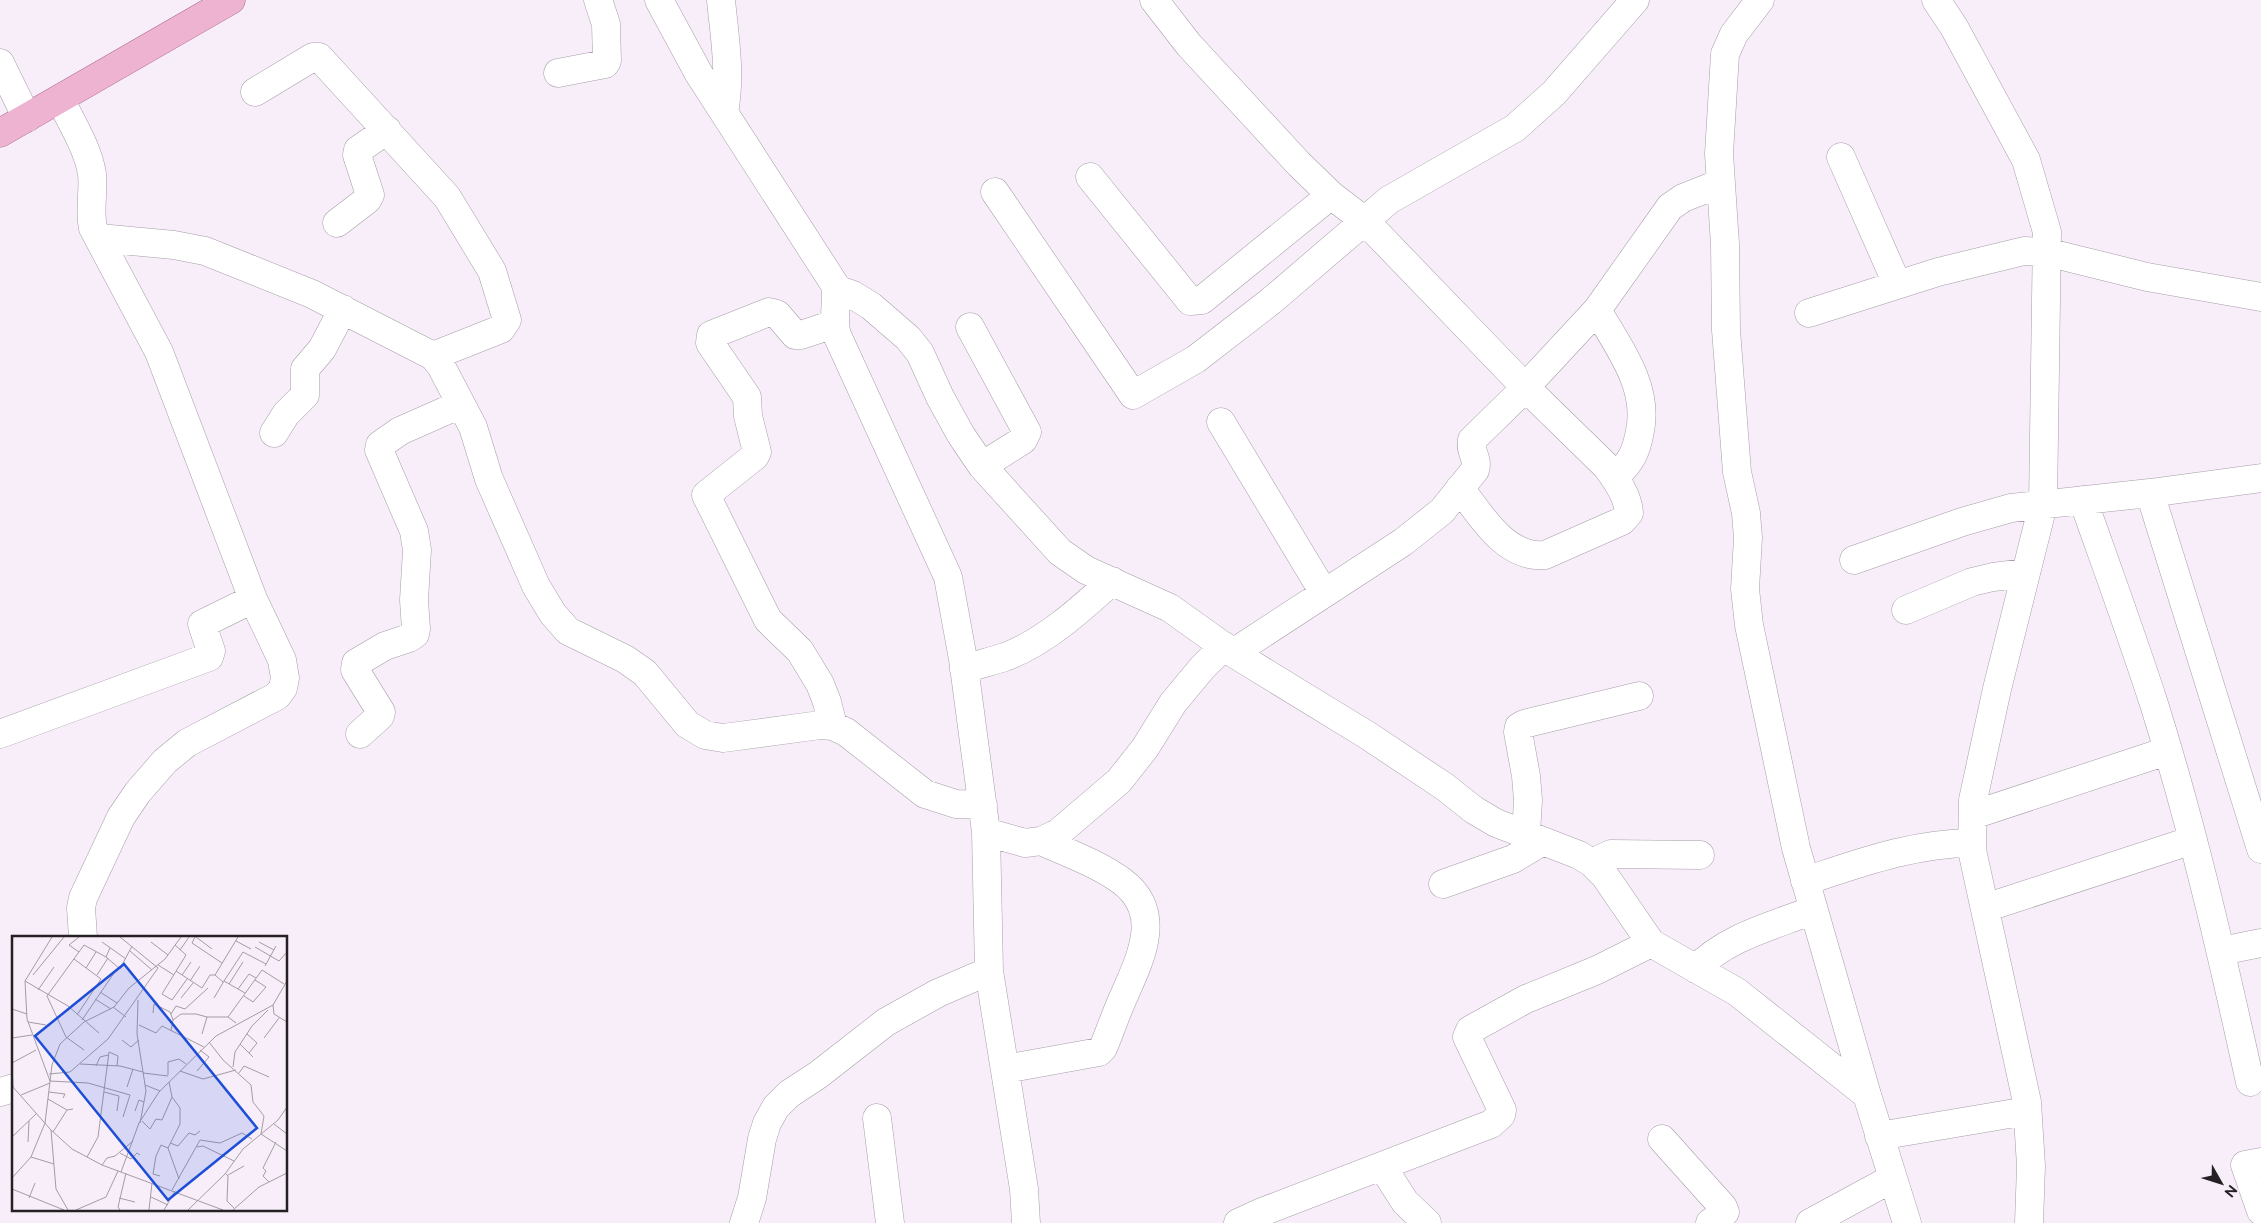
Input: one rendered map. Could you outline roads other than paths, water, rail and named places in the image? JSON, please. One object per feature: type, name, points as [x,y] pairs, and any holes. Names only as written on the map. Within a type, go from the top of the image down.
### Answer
[{"type":"main road","points":[[0,133],[231,0]]},
{"type":"street","points":[[558,73],[606,64],[608,61],[606,24],[598,0]]},
{"type":"street","points":[[659,0],[699,74],[835,284],[838,296],[834,324],[836,335],[948,577],[964,669],[983,805],[986,832],[989,970],[1024,1189],[1026,1223]]},
{"type":"street","points":[[721,0],[729,69],[724,113]]},
{"type":"street","points":[[1154,0],[1189,45],[1298,164],[1332,195],[1365,221],[1525,387],[1606,466],[1615,478],[1628,505],[1628,516],[1622,521],[1544,556],[1532,556],[1523,554],[1508,544],[1490,527],[1460,488]]},
{"type":"street","points":[[995,192],[1133,395],[1196,358],[1271,301],[1389,200],[1516,128],[1554,92],[1635,0]]},
{"type":"street","points":[[1760,0],[1734,34],[1725,54],[1719,154],[1725,244],[1726,330],[1736,463],[1746,513],[1748,538],[1745,589],[1749,625],[1794,838],[1805,881],[1879,1136],[1907,1223]]},
{"type":"street","points":[[1936,0],[1954,27],[2026,160],[2046,232],[2043,505],[1994,698],[1973,800],[1972,843],[2027,1111],[2031,1166],[2029,1223]]},
{"type":"street","points":[[255,92],[313,57],[319,57],[447,197],[492,271],[507,320],[501,329],[433,356]]},
{"type":"street","points":[[0,63],[27,118]]},
{"type":"street","points":[[60,99],[84,149],[91,171],[93,184],[90,215],[93,228],[159,352],[254,600],[282,660],[285,678],[283,688],[277,696],[187,743],[165,762],[138,792],[122,817],[83,898],[81,908],[83,936]]},
{"type":"street","points":[[337,222],[367,200],[370,194],[361,170],[358,150],[387,130]]},
{"type":"street","points":[[1841,156],[1897,284]]},
{"type":"street","points":[[1090,178],[1190,301],[1196,302],[1202,300],[1332,195]]},
{"type":"street","points":[[986,832],[1025,843],[1041,841],[1058,834],[1119,781],[1145,748],[1179,696],[1202,668],[1228,650],[1324,593],[1419,530],[1442,511],[1477,466],[1471,444],[1472,440],[1597,310],[1670,207],[1683,198],[1721,184]]},
{"type":"street","points":[[99,238],[174,245],[205,251],[312,294],[433,356],[441,366],[472,427],[489,479],[536,586],[552,614],[568,631],[625,659],[645,673],[687,724],[705,735],[723,738],[820,725],[833,726],[846,732],[925,794],[956,804],[983,805]]},
{"type":"street","points":[[1809,313],[1897,284],[2024,251],[2046,252],[2147,277],[2261,297]]},
{"type":"street","points":[[836,289],[853,295],[871,306],[908,338],[920,353],[940,397],[961,435],[982,466],[1060,552],[1086,570],[1170,608],[1228,650],[1367,735],[1445,787],[1474,810],[1496,823],[1579,855],[1592,863],[1605,876],[1651,943],[1737,992],[1867,1095]]},
{"type":"street","points":[[274,434],[286,414],[305,395],[305,369],[322,349],[343,309]]},
{"type":"street","points":[[1597,310],[1624,356],[1643,402],[1643,417],[1637,446],[1630,464],[1615,478]]},
{"type":"street","points":[[833,726],[827,702],[816,677],[800,651],[768,620],[706,495],[755,456],[757,452],[748,416],[747,398],[710,343],[710,335],[769,312],[776,314],[795,335],[834,324]]},
{"type":"street","points":[[970,327],[1027,432],[1023,440],[982,466]]},
{"type":"street","points":[[360,734],[380,716],[381,712],[355,670],[356,663],[385,646],[409,638],[416,629],[414,600],[417,550],[414,531],[380,450],[380,445],[400,431],[461,404]]},
{"type":"street","points":[[1221,422],[1324,593]]},
{"type":"street","points":[[1854,560],[1994,512],[2261,478]]},
{"type":"street","points":[[2150,493],[2261,849]]},
{"type":"street","points":[[2083,500],[2154,705],[2193,840],[2222,951],[2250,1082]]},
{"type":"street","points":[[1906,610],[1972,582],[2025,573]]},
{"type":"street","points":[[964,669],[1006,656],[1040,638],[1084,606],[1112,581]]},
{"type":"street","points":[[0,734],[209,657],[211,651],[202,624],[254,600]]},
{"type":"street","points":[[1534,838],[1518,732],[1519,727],[1524,724],[1639,696]]},
{"type":"street","points":[[1973,815],[2167,751]]},
{"type":"street","points":[[1444,884],[1513,859],[1534,838]]},
{"type":"street","points":[[1985,908],[2193,840]]},
{"type":"street","points":[[1005,1069],[1098,1052],[1103,1048],[1140,959],[1146,927],[1137,898],[1125,884],[1110,873],[1041,841]]},
{"type":"street","points":[[1805,881],[1889,854],[1929,845],[1972,843]]},
{"type":"street","points":[[1592,863],[1611,854],[1700,855]]},
{"type":"street","points":[[1696,969],[1708,957],[1728,944],[1814,910]]},
{"type":"street","points":[[1238,1223],[1491,1124],[1502,1115],[1502,1110],[1467,1036],[1470,1030],[1526,999],[1597,970],[1651,943]]},
{"type":"street","points":[[2222,951],[2261,943]]},
{"type":"street","points":[[744,1223],[752,1198],[762,1140],[767,1123],[776,1107],[790,1094],[886,1022],[938,993],[989,970]]},
{"type":"street","points":[[1879,1136],[2027,1111]]},
{"type":"street","points":[[877,1118],[890,1223]]},
{"type":"street","points":[[1662,1139],[1723,1207],[1724,1212],[1710,1223]]},
{"type":"street","points":[[2261,1162],[2245,1165],[2261,1211]]},
{"type":"street","points":[[1382,1166],[1405,1202],[1427,1223]]},
{"type":"street","points":[[1810,1223],[1892,1178]]}]
